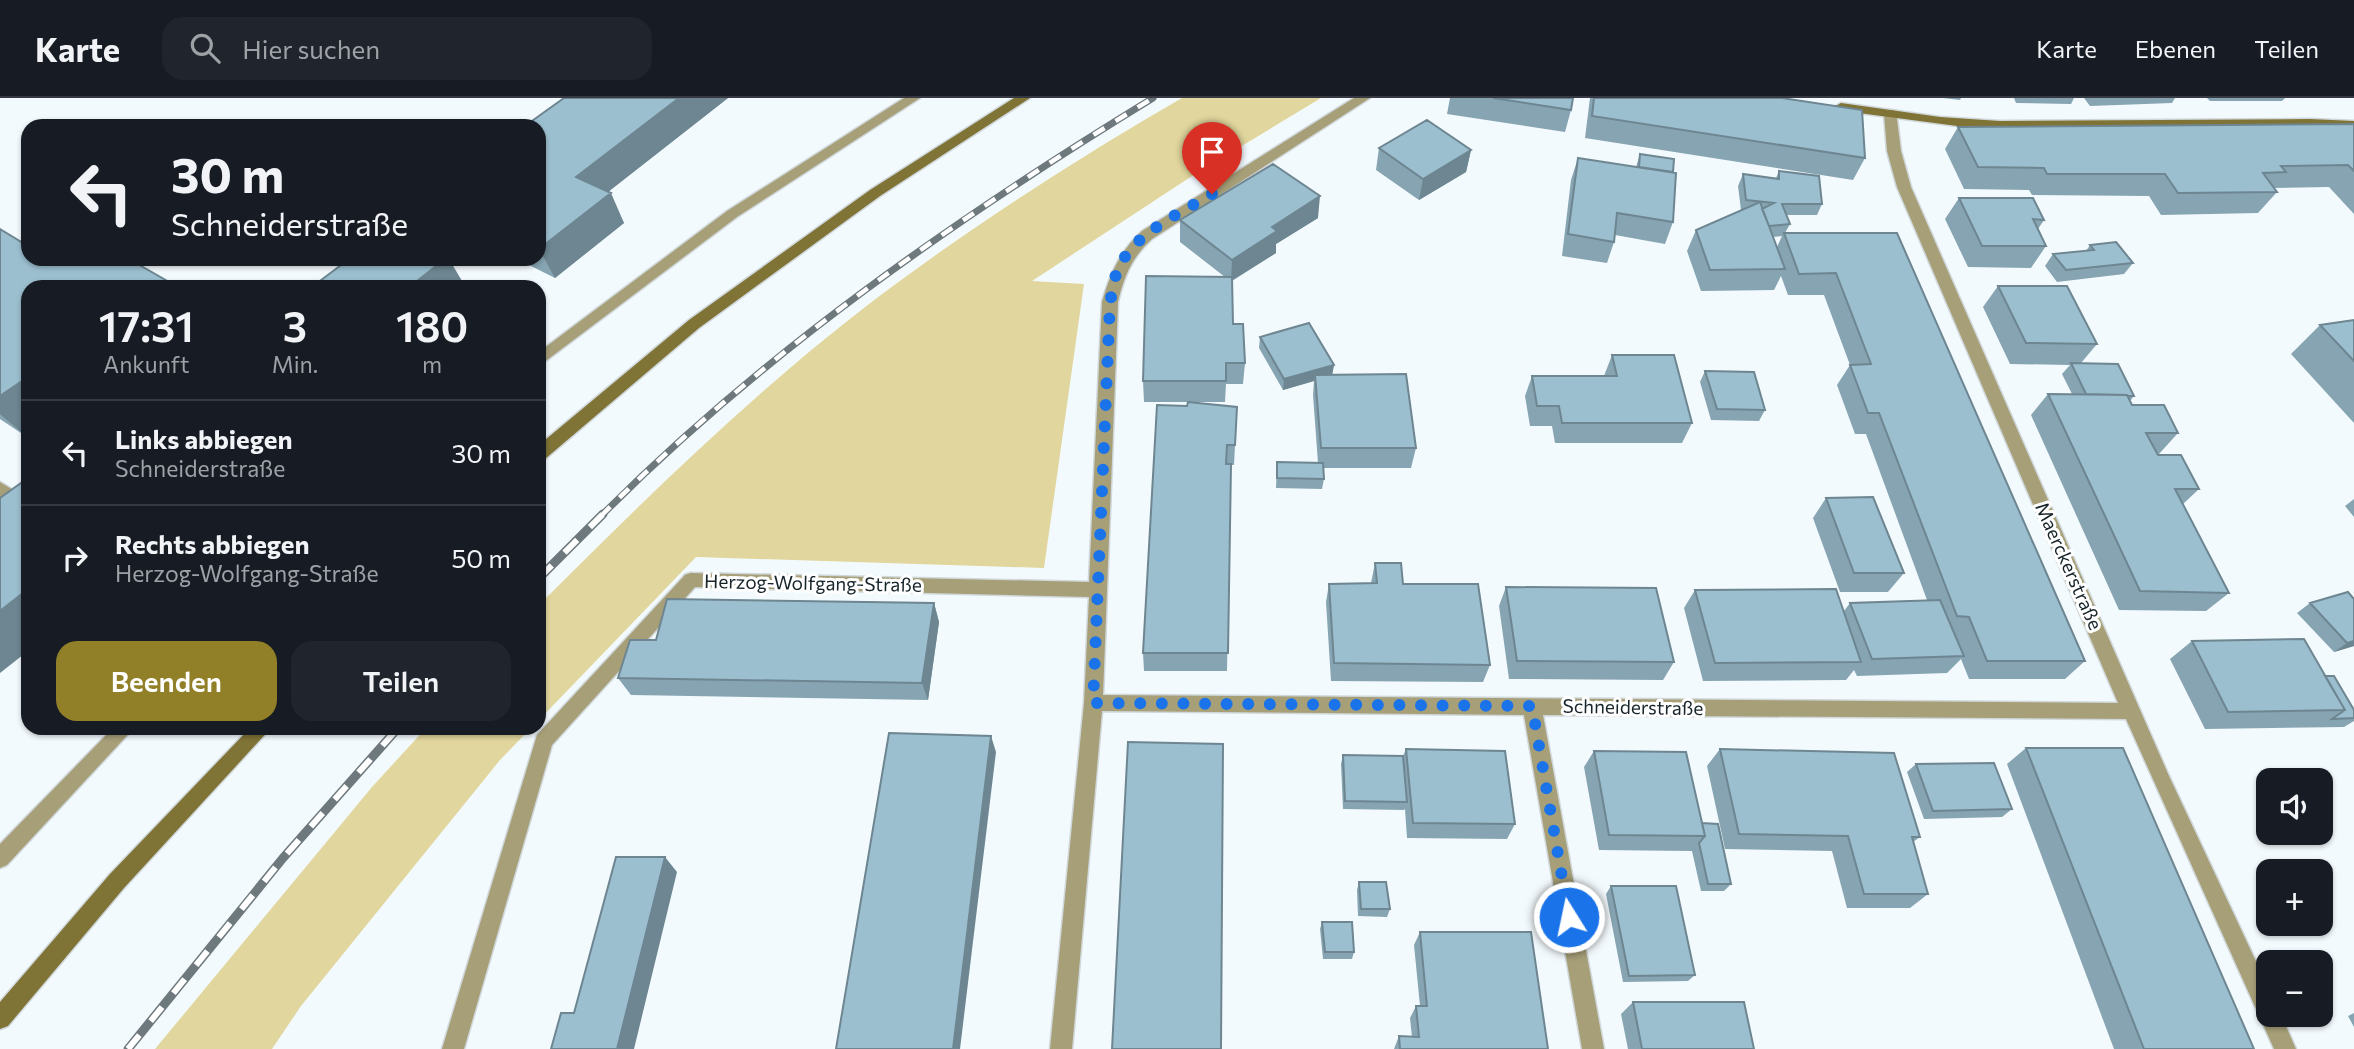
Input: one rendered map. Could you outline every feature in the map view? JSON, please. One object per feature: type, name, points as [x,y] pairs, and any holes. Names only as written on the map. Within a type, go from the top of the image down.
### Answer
[{"type":"main road","points":[[546,448],[694,324],[875,193],[1023,98]]},
{"type":"main road","points":[[1831,106],[1999,125],[2273,121],[2354,125]]},
{"type":"main road","points":[[0,1017],[117,881],[255,735]]},
{"type":"street","points":[[546,355],[733,214],[913,98]]},
{"type":"street","points":[[1061,1049],[1093,703],[1110,302],[1118,267],[1128,251],[1147,235],[1363,98]]},
{"type":"street","name":"Maerckerstraße","points":[[1891,114],[1894,151],[1904,187],[2132,711],[2256,984]]},
{"type":"street","points":[[0,489],[21,504]]},
{"type":"street","name":"Herzog-Wolfgang-Straße","points":[[453,1049],[544,741],[691,580],[1096,590]]},
{"type":"street","name":"Schneiderstraße","points":[[1093,703],[2132,711]]},
{"type":"street","points":[[1532,706],[1592,1049]]},
{"type":"street","points":[[0,858],[118,735]]},
{"type":"street","name":"Maerckerstraße","points":[[2276,1027],[2286,1049]]},
{"type":"shaded area","points":[[1182,98],[1321,98],[1192,176],[1032,281],[1084,284],[1044,568],[696,557],[546,713],[546,598],[710,439],[846,322],[963,236],[1108,142]]},
{"type":"shaded area","points":[[420,735],[524,735],[500,760],[301,1006],[272,1049],[155,1049],[372,787]]},
{"type":"building","points":[[564,98],[679,98],[576,177],[611,193],[546,244],[546,119],[535,119]]},
{"type":"building","points":[[1493,98],[1573,98],[1571,110]]},
{"type":"building","points":[[1594,98],[1782,98],[1862,110],[1865,158],[1592,116]]},
{"type":"building","points":[[1427,120],[1471,150],[1423,179],[1379,148]]},
{"type":"building","points":[[2354,124],[2354,171],[2348,165],[2281,166],[2286,172],[2263,173],[2277,192],[2178,193],[2165,174],[2047,174],[2044,168],[1978,167],[1958,127]]},
{"type":"building","points":[[1640,154],[1674,159],[1673,172],[1639,167]]},
{"type":"building","points":[[1578,158],[1676,173],[1673,222],[1617,213],[1614,242],[1568,234]]},
{"type":"building","points":[[1273,164],[1320,196],[1272,227],[1277,231],[1232,260],[1180,220]]},
{"type":"building","points":[[1779,171],[1819,176],[1822,204],[1782,204],[1790,224],[1769,226],[1762,209],[1774,203],[1746,200],[1743,174],[1779,179]]},
{"type":"building","points":[[1959,198],[2033,198],[2044,220],[2033,219],[2046,246],[1982,246]]},
{"type":"building","points":[[1760,202],[1785,269],[1710,270],[1696,230]]},
{"type":"building","points":[[0,229],[21,242],[21,266],[141,266],[166,280],[21,280],[21,382],[0,396]]},
{"type":"building","points":[[1784,233],[1897,233],[2085,661],[1987,661],[1969,617],[1957,616],[1879,413],[1868,413],[1850,365],[1871,364],[1836,273],[1799,274]]},
{"type":"building","points":[[2116,242],[2133,263],[2066,270],[2053,254],[2094,250],[2090,245]]},
{"type":"building","points":[[340,266],[436,266],[418,280],[321,280]]},
{"type":"building","points":[[1146,276],[1232,277],[1233,324],[1243,324],[1245,363],[1226,363],[1226,381],[1143,381]]},
{"type":"building","points":[[1998,286],[2067,286],[2097,344],[2026,343]]},
{"type":"building","points":[[2354,320],[2354,361],[2320,325]]},
{"type":"building","points":[[1309,323],[1334,365],[1284,379],[1260,337]]},
{"type":"building","points":[[1612,355],[1674,355],[1692,423],[1562,423],[1559,406],[1537,406],[1532,376],[1617,376]]},
{"type":"building","points":[[2071,363],[2118,364],[2134,396],[2086,394]]},
{"type":"building","points":[[1705,371],[1754,372],[1765,410],[1717,409]]},
{"type":"building","points":[[1406,374],[1416,448],[1321,448],[1315,375]]},
{"type":"building","points":[[2048,394],[2127,395],[2132,405],[2164,405],[2178,433],[2146,433],[2158,455],[2181,455],[2199,489],[2175,489],[2229,593],[2140,591]]},
{"type":"building","points":[[1188,402],[1237,407],[1235,445],[1227,445],[1226,464],[1231,464],[1228,653],[1143,653],[1157,405],[1187,406]]},
{"type":"building","points":[[1277,462],[1323,463],[1324,479],[1277,478]]},
{"type":"building","points":[[21,483],[21,594],[0,611],[0,498]]},
{"type":"building","points":[[1873,497],[1904,573],[1854,573],[1826,498]]},
{"type":"building","points":[[1375,563],[1401,563],[1403,584],[1478,584],[1490,665],[1334,663],[1329,584],[1377,583]]},
{"type":"building","points":[[1506,587],[1656,588],[1674,662],[1517,661]]},
{"type":"building","points":[[1836,589],[1861,662],[1715,663],[1695,590]]},
{"type":"building","points":[[2348,592],[2354,599],[2354,641],[2347,643],[2310,603]]},
{"type":"building","points":[[667,599],[934,603],[922,683],[618,678],[630,640],[656,640]]},
{"type":"building","points":[[1940,600],[1964,656],[1872,659],[1850,603]]},
{"type":"building","points":[[2304,639],[2345,710],[2228,712],[2192,641]]},
{"type":"building","points":[[2325,676],[2334,676],[2354,710],[2354,718],[2332,719],[2345,710]]},
{"type":"building","points":[[889,733],[991,736],[953,1049],[836,1049]]},
{"type":"building","points":[[1128,742],[1223,744],[1221,1049],[1112,1049]]},
{"type":"building","points":[[2026,748],[2123,748],[2254,1049],[2144,1049]]},
{"type":"building","points":[[1406,749],[1505,751],[1515,824],[1413,823]]},
{"type":"building","points":[[1720,749],[1894,753],[1920,837],[1912,837],[1928,894],[1864,894],[1848,836],[1739,834]]},
{"type":"building","points":[[1594,751],[1686,752],[1705,836],[1609,835]]},
{"type":"building","points":[[1343,755],[1403,756],[1407,802],[1345,801]]},
{"type":"building","points":[[1994,763],[2012,809],[1933,811],[1916,764]]},
{"type":"building","points":[[1702,823],[1718,824],[1731,884],[1708,884],[1699,843],[1705,836]]},
{"type":"building","points":[[616,857],[665,857],[617,1049],[551,1049],[561,1013],[574,1013]]},
{"type":"building","points":[[1359,882],[1386,882],[1390,909],[1361,909]]},
{"type":"building","points":[[1611,886],[1676,886],[1695,975],[1629,976]]},
{"type":"building","points":[[1322,922],[1352,922],[1354,952],[1325,952]]},
{"type":"building","points":[[1420,932],[1531,932],[1548,1049],[1400,1049],[1399,1036],[1419,1037],[1416,1006],[1427,1006]]},
{"type":"building","points":[[1633,1002],[1744,1002],[1754,1049],[1642,1049]]},
{"type":"railway","points":[[601,516],[728,398],[865,290],[1007,191],[1153,98]]},
{"type":"railway","points":[[546,571],[601,516]]},
{"type":"railway","points":[[128,1049],[283,858],[392,735]]},
{"type":"route","points":[[1212,194],[1147,235],[1128,251],[1118,267],[1110,302],[1093,703],[1532,706],[1569,917]]}]
